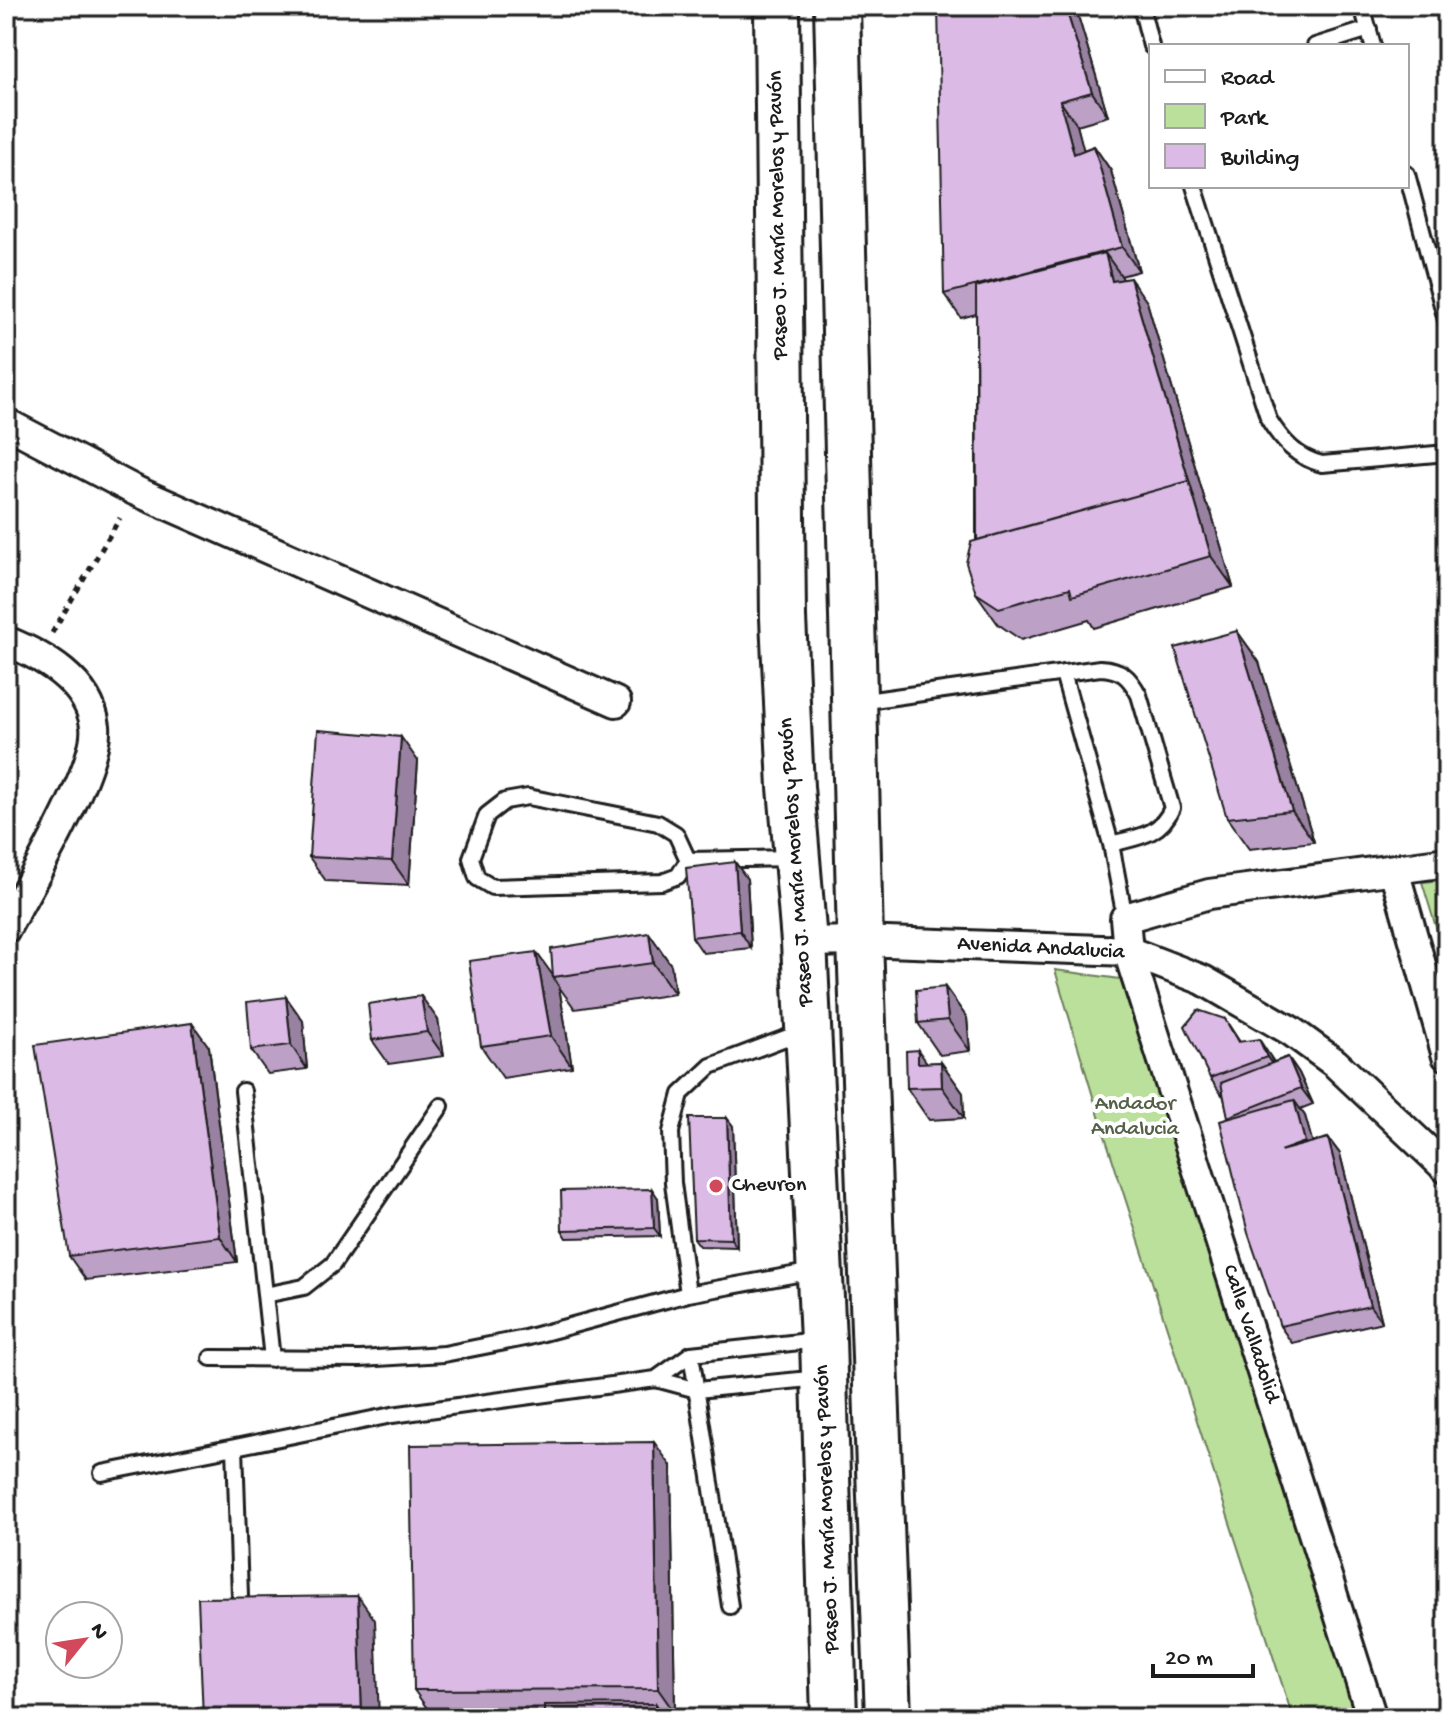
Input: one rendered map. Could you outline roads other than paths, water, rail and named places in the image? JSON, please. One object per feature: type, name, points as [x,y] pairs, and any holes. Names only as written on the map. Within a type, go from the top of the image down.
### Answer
[{"type":"highway","name":"Paseo J. María Morelos y Pavón","points":[[777,6],[783,618],[804,942],[823,1358],[834,1718]]},
{"type":"highway","points":[[837,6],[860,941],[888,1718]]},
{"type":"highway","points":[[837,82],[864,6]]},
{"type":"street","points":[[6,423],[136,491],[616,702]]},
{"type":"street","points":[[6,641],[39,654],[75,683],[89,706],[95,726],[95,745],[69,811],[6,928]]},
{"type":"street","points":[[1125,918],[1209,894],[1447,862]]},
{"type":"street","points":[[1394,870],[1447,1056]]},
{"type":"street","name":"Calle Valladolid","points":[[1125,918],[1128,951],[1372,1718]]},
{"type":"street","name":"Avenida Andalucia","points":[[804,942],[860,941],[1128,951],[1203,980],[1291,1031],[1335,1063],[1447,1169]]},
{"type":"lane","points":[[1141,6],[1150,44]]},
{"type":"lane","points":[[1362,6],[1373,44]]},
{"type":"lane","points":[[1321,44],[1369,29]]},
{"type":"lane","points":[[1409,182],[1447,324]]},
{"type":"lane","points":[[1195,188],[1269,420],[1286,445],[1309,461],[1322,464],[1447,453]]},
{"type":"lane","points":[[854,702],[1100,668],[1117,669],[1131,679],[1139,695],[1172,808],[1166,821],[1151,833],[1111,844]]},
{"type":"lane","points":[[1063,673],[1111,844],[1125,918]]},
{"type":"lane","points":[[528,797],[658,823],[676,834],[688,860],[678,876],[662,882],[492,887],[477,878],[471,858],[487,815],[505,801],[528,797]]},
{"type":"lane","points":[[688,860],[797,858]]},
{"type":"lane","points":[[688,1294],[673,1183],[671,1132],[681,1094],[711,1066],[808,1030]]},
{"type":"lane","points":[[243,1091],[272,1359]]},
{"type":"lane","points":[[265,1295],[304,1287],[333,1264],[441,1106]]},
{"type":"lane","points":[[211,1358],[360,1359],[444,1354],[525,1338],[688,1294],[818,1270]]},
{"type":"lane","points":[[656,1379],[691,1354],[823,1358]]},
{"type":"lane","points":[[691,1354],[730,1606]]},
{"type":"lane","points":[[102,1473],[392,1415],[656,1379],[697,1390],[757,1386],[823,1358]]},
{"type":"lane","points":[[235,1447],[240,1596]]},
{"type":"place","name":"Chevron","points":[[716,1186]]},
{"type":"park label","name":"Andador Andalucia","points":[[1135,1118]]}]
